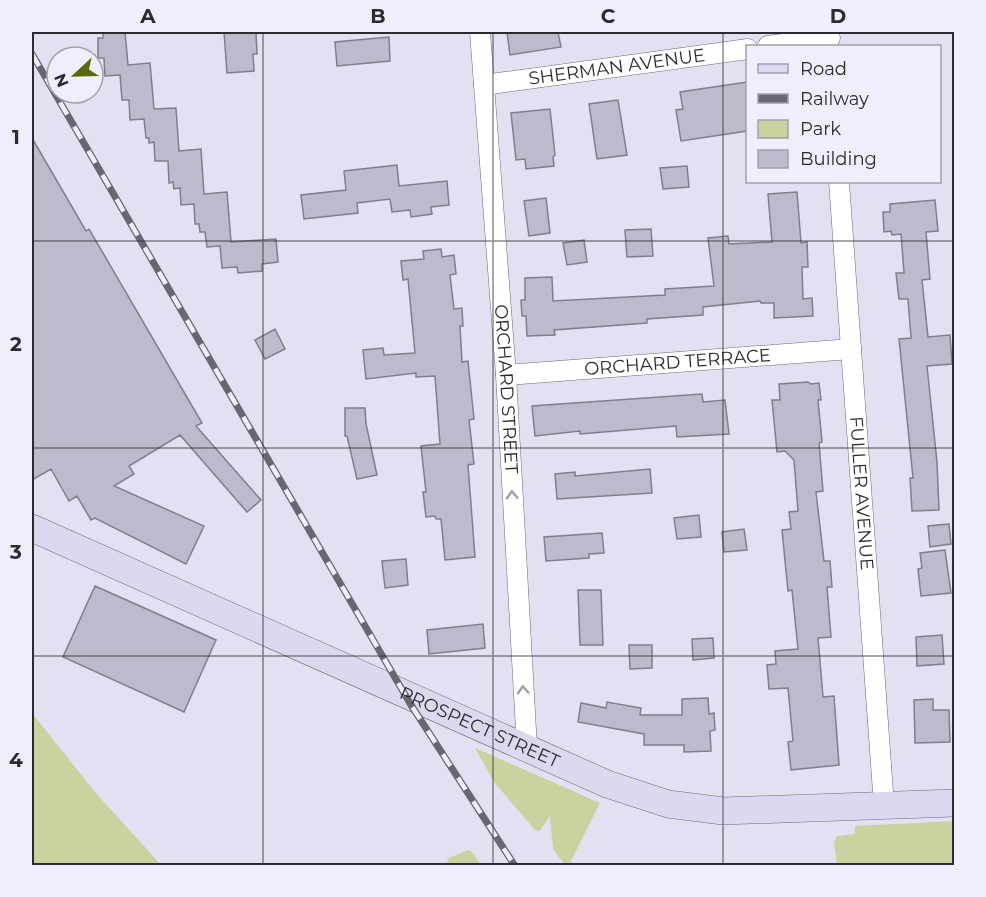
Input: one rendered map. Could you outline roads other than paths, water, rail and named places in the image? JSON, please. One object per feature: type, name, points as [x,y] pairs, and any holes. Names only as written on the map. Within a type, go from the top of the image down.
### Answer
[{"type":"main road","name":"PROSPECT STREET","points":[[32,528],[627,792],[690,808],[744,812],[954,803]]},
{"type":"street","name":"ORCHARD STREET","points":[[480,32],[506,375],[527,748]]},
{"type":"street","points":[[777,45],[830,39]]},
{"type":"street","name":"SHERMAN AVENUE","points":[[484,85],[746,49]]},
{"type":"street","name":"FULLER AVENUE","points":[[839,183],[884,806]]},
{"type":"street","name":"ORCHARD TERRACE","points":[[506,375],[851,349]]},
{"type":"railway","points":[[32,54],[411,705],[515,866]]}]
